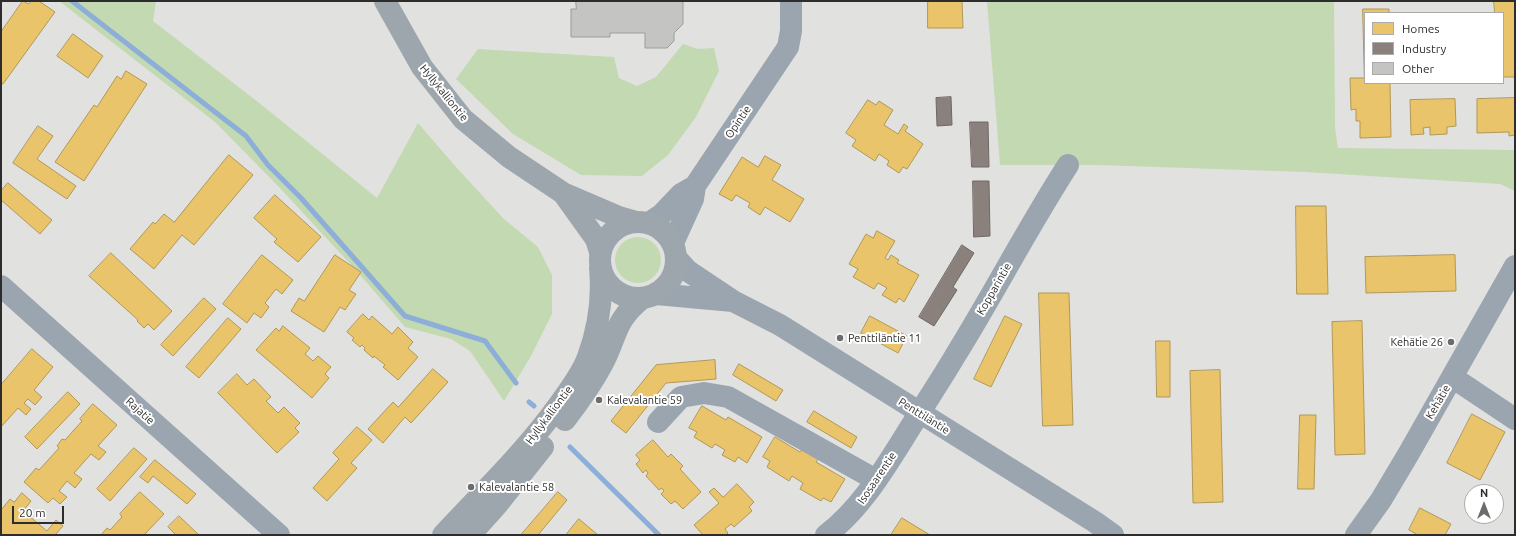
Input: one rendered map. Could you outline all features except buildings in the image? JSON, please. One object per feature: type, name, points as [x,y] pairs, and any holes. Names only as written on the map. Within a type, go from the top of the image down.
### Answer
[{"type":"main road","name":"Hyllykalliontie","points":[[385,1],[422,67],[463,119],[509,156],[563,193],[612,214],[641,222]]},
{"type":"main road","name":"Hyllykalliontie","points":[[443,535],[539,432],[568,392],[587,358],[599,318],[601,304],[602,288],[600,260],[596,239],[563,193]]},
{"type":"main road","points":[[641,222],[664,230],[675,251],[674,273],[671,279],[667,285],[649,296],[628,297],[616,291],[606,281],[600,260],[606,237],[618,226],[641,222]]},
{"type":"main road","name":"Hyllykalliontie","points":[[470,535],[497,505],[586,393],[603,362],[614,334],[626,313],[649,296]]},
{"type":"street","name":"Opintie","points":[[641,222],[662,215],[681,194],[695,186],[788,47],[792,31],[791,1]]},
{"type":"street","name":"Kopparintie","points":[[919,413],[956,356],[1045,200],[1068,165]]},
{"type":"street","points":[[675,251],[693,199],[695,186]]},
{"type":"street","name":"Penttiläntie","points":[[675,251],[688,271],[733,301],[780,325],[1095,522],[1113,535]]},
{"type":"street","name":"Kehätie","points":[[1356,535],[1381,500],[1515,266]]},
{"type":"street","name":"Rajatie","points":[[1,286],[279,535]]},
{"type":"street","name":"Penttiläntie","points":[[649,296],[733,301]]},
{"type":"street","points":[[1452,377],[1515,419]]},
{"type":"street","points":[[658,422],[681,397],[704,393],[728,397],[876,480]]},
{"type":"street","name":"Isosaarentie","points":[[826,535],[837,527],[860,504],[919,413]]},
{"type":"green space","points":[[59,1],[156,1],[153,21],[258,102],[377,198],[418,123],[504,219],[538,247],[552,275],[552,314],[531,356],[504,401],[470,351],[451,339],[405,327],[355,269],[278,186],[215,122]]},
{"type":"green space","points":[[987,1],[1334,1],[1335,127],[1338,148],[1515,150],[1515,191],[1500,184],[1305,172],[1098,165],[1000,165]]},
{"type":"green space","points":[[683,44],[698,49],[714,48],[719,71],[696,117],[668,155],[642,176],[581,175],[513,134],[456,79],[478,49],[614,57],[619,78],[637,86],[656,77]]},
{"type":"green space","points":[[638,237],[651,241],[657,247],[661,260],[657,273],[651,279],[638,283],[625,279],[619,273],[615,260],[619,247],[625,241]]},
{"type":"waterway","points":[[72,1],[246,136],[268,165],[301,198],[405,316],[485,341],[516,383]]},
{"type":"waterway","points":[[529,402],[534,406]]},
{"type":"waterway","points":[[570,447],[659,535]]},
{"type":"place","name":"Penttiläntie 11","points":[[840,338]]},
{"type":"place","name":"Kehätie 26","points":[[1451,342]]},
{"type":"place","name":"Kalevalantie 59","points":[[599,400]]},
{"type":"place","name":"Kalevalantie 58","points":[[471,487]]}]
